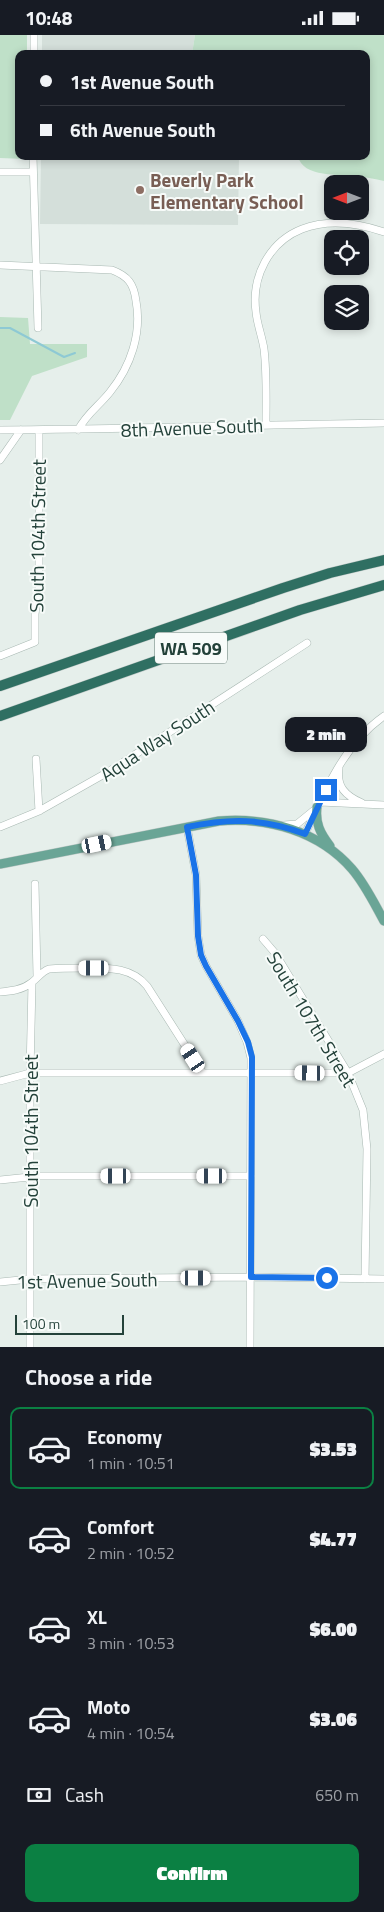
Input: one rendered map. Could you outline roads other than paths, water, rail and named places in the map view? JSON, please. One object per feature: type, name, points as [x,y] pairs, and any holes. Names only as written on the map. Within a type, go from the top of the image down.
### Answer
[{"type":"highway","name":"WA 509","points":[[0,686],[283,588],[330,573],[384,560]]},
{"type":"highway","name":"WA 509","points":[[0,716],[300,610],[384,585]]},
{"type":"main road","points":[[319,805],[316,816],[318,828],[335,852],[357,876],[384,921]]},
{"type":"main road","points":[[0,864],[230,820],[273,824],[305,834],[335,852]]},
{"type":"street","points":[[34,35],[34,50]]},
{"type":"street","points":[[33,160],[38,328]]},
{"type":"street","points":[[0,172],[32,172]]},
{"type":"street","points":[[266,425],[266,371],[264,349],[255,304],[258,278],[265,260],[271,251],[282,241],[295,232],[314,225],[335,223],[384,232]]},
{"type":"street","points":[[0,265],[112,269],[130,280],[137,306],[138,325],[133,352],[110,391],[85,417],[78,430]]},
{"type":"street","name":"8th Avenue South","points":[[0,430],[384,423]]},
{"type":"street","points":[[0,460],[21,430]]},
{"type":"street","name":"South 104th Street","points":[[0,656],[35,642],[39,587],[39,430]]},
{"type":"street","name":"Aqua Way South","points":[[0,827],[39,811],[108,773],[307,643]]},
{"type":"street","points":[[305,834],[340,762],[359,738],[384,716]]},
{"type":"street","points":[[36,759],[39,811]]},
{"type":"street","points":[[340,762],[338,777],[343,791],[355,800],[368,805]]},
{"type":"street","points":[[273,824],[288,826],[297,824],[319,805],[384,805]]},
{"type":"street","points":[[187,827],[196,875],[198,936],[201,955],[244,1035],[252,1057],[250,1347]]},
{"type":"street","points":[[36,884],[37,976]]},
{"type":"street","name":"South 107th Street","points":[[263,939],[275,953],[348,1073],[362,1106],[366,1123],[367,1149],[365,1279]]},
{"type":"street","points":[[0,993],[21,989],[32,983],[37,976],[49,969],[112,968],[137,976],[147,986],[202,1072]]},
{"type":"street","name":"South 104th Street","points":[[30,1347],[30,1073],[32,983]]},
{"type":"street","points":[[0,1081],[30,1073],[348,1073],[384,1054]]},
{"type":"street","points":[[0,1180],[30,1177],[251,1176]]},
{"type":"street","name":"1st Avenue South","points":[[0,1282],[30,1279],[251,1277],[384,1279]]},
{"type":"waterway","points":[[0,328],[10,328],[64,357],[75,353]]},
{"type":"place","name":"Beverly Park Elementary School","points":[[140,190]]}]
